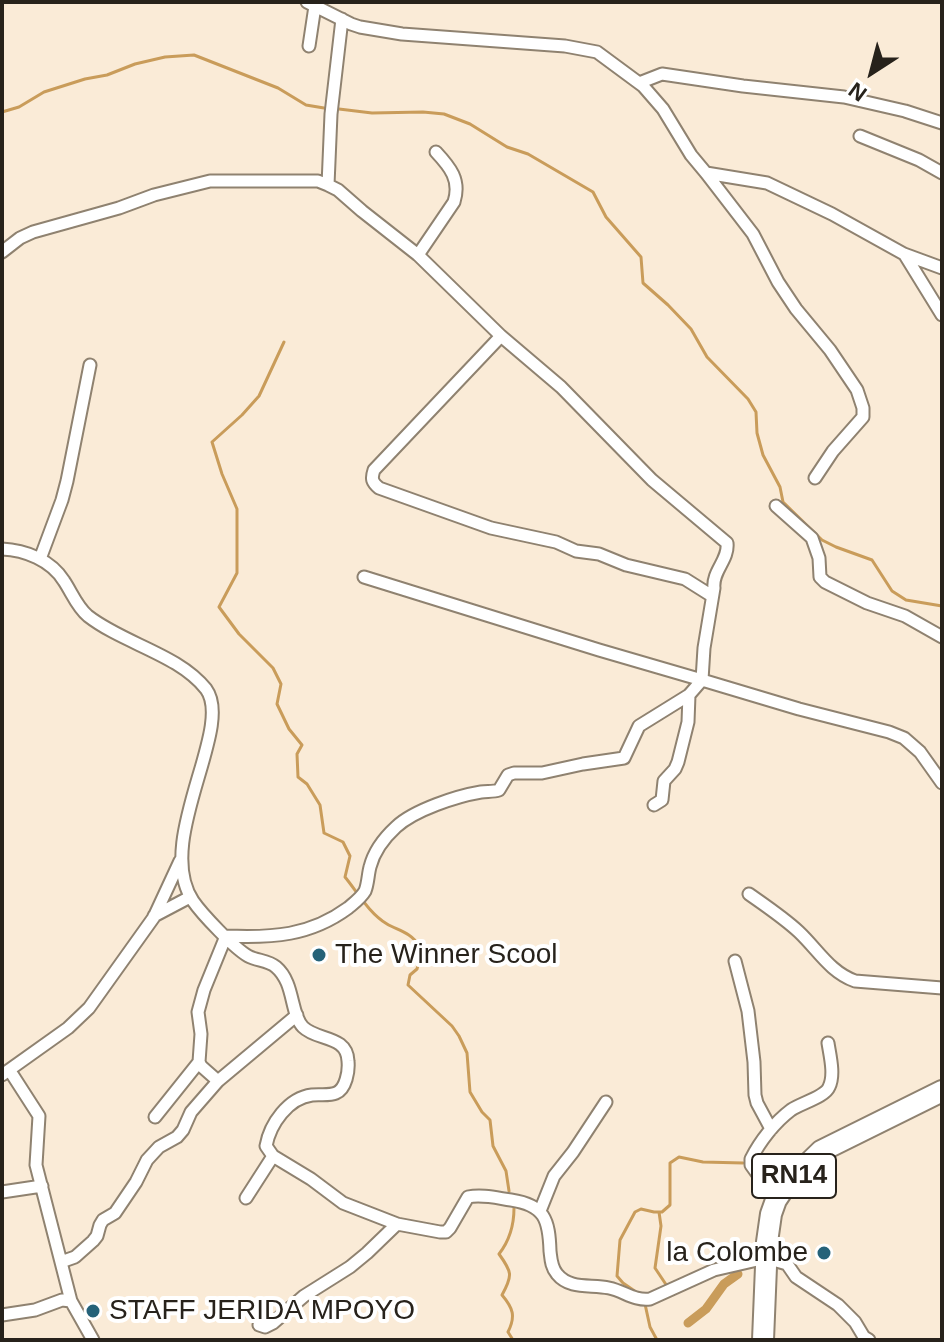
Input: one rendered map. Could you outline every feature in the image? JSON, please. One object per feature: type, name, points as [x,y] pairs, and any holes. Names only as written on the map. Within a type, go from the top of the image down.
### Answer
[{"type":"highway","name":"RN14","points":[[763,1340],[766,1258],[771,1214],[776,1200],[797,1173],[821,1151],[942,1091]]},
{"type":"street","points":[[309,46],[312,3],[360,27],[402,34],[565,46],[597,52],[639,83],[663,109],[691,155],[753,234],[778,282],[857,390],[863,417],[833,451],[815,478]]},
{"type":"street","points":[[328,185],[331,114],[342,19]]},
{"type":"street","points":[[639,83],[662,74],[844,97],[942,123]]},
{"type":"street","points":[[860,136],[942,173]]},
{"type":"street","points":[[418,255],[454,202],[457,192],[452,170],[436,152]]},
{"type":"street","points":[[706,173],[767,183],[904,254],[942,268]]},
{"type":"street","points":[[2,252],[33,232],[210,181],[318,181],[328,185],[418,255],[501,336],[561,387],[652,480],[727,543],[728,551],[713,578],[702,680],[689,695],[639,726],[624,758],[542,773],[514,773],[508,775],[499,790],[456,799],[421,812],[399,824],[376,850],[364,892],[322,925],[284,936],[226,936]]},
{"type":"street","points":[[904,254],[942,315]]},
{"type":"street","points":[[501,336],[374,470],[373,483],[379,488],[491,528],[556,542],[576,551],[599,554],[626,565],[685,579],[712,596]]},
{"type":"street","points":[[40,559],[67,481],[90,365]]},
{"type":"street","points":[[776,506],[812,538],[819,558],[820,577],[825,582],[867,603],[905,616],[942,637]]},
{"type":"street","points":[[2,549],[19,550],[40,559],[62,577],[88,616],[191,673],[209,692],[212,706],[207,747],[191,797],[180,860],[154,917],[89,1008],[68,1028],[6,1073],[39,1116],[36,1165],[71,1301],[93,1340]]},
{"type":"street","points":[[364,577],[599,650],[889,732],[904,738],[920,752],[942,783]]},
{"type":"street","points":[[654,805],[662,800],[666,778],[678,762],[688,722],[689,695]]},
{"type":"street","points":[[180,860],[183,883],[201,913],[243,953],[275,966],[290,991],[299,1023],[316,1036],[339,1043],[349,1063],[347,1078],[337,1093],[301,1097],[276,1121],[266,1146],[273,1156],[311,1179],[336,1199],[397,1224],[446,1232],[468,1197],[475,1195],[532,1205],[547,1221],[551,1264],[557,1275],[569,1283],[615,1289],[640,1300],[650,1299],[714,1270],[766,1258],[787,1264],[796,1277],[838,1305],[869,1340]]},
{"type":"street","points":[[749,894],[796,929],[844,977],[855,981],[942,988]]},
{"type":"street","points":[[154,917],[190,897]]},
{"type":"street","points":[[155,1117],[199,1062],[201,1034],[198,1012],[226,936]]},
{"type":"street","points":[[735,961],[748,1011],[755,1095],[771,1129]]},
{"type":"street","points":[[61,1262],[75,1257],[93,1241],[103,1220],[115,1213],[147,1160],[159,1147],[177,1137],[191,1112],[218,1081],[297,1015]]},
{"type":"street","points":[[776,1200],[751,1165],[751,1159],[771,1129],[788,1113],[826,1092],[830,1086],[828,1043]]},
{"type":"street","points":[[199,1062],[218,1081]]},
{"type":"street","points":[[540,1211],[554,1176],[606,1102]]},
{"type":"street","points":[[246,1198],[273,1156]]},
{"type":"street","points":[[2,1192],[42,1186]]},
{"type":"street","points":[[259,1325],[265,1327],[273,1323],[304,1296],[359,1260],[397,1224]]},
{"type":"street","points":[[2,1315],[35,1310],[62,1300],[71,1301]]},
{"type":"waterway","points":[[817,2],[823,2]]},
{"type":"waterway","points":[[2,112],[19,107],[44,92],[135,64],[194,55],[278,88],[306,105],[324,108]]},
{"type":"waterway","points":[[339,109],[372,113],[444,114],[470,124],[507,147],[528,154],[593,192],[606,217],[641,257],[643,283],[691,329],[707,357],[748,399],[756,412],[763,455],[780,487],[783,502],[822,540],[872,560],[892,591],[906,600],[942,606]]},
{"type":"waterway","points":[[284,342],[259,396],[212,442],[237,509],[237,573],[219,607],[239,634],[273,668],[281,684],[277,704],[289,729],[302,745],[297,754],[298,777],[307,784],[320,805],[324,833],[343,842],[350,856],[345,877],[375,914],[418,945],[419,963],[410,975],[408,985],[459,1036],[467,1053],[470,1092],[490,1120],[493,1146],[506,1171],[509,1191]]},
{"type":"waterway","points":[[639,1294],[617,1276],[620,1240],[635,1212],[641,1209],[662,1212],[670,1205],[670,1163],[679,1157],[703,1162],[743,1163]]},
{"type":"waterway","points":[[513,1340],[508,1332],[512,1312],[502,1295],[510,1274],[499,1254],[511,1232],[514,1208]]},
{"type":"waterway","points":[[659,1212],[661,1226],[655,1268],[667,1286]]},
{"type":"waterway","points":[[688,1323],[706,1309],[724,1284],[738,1274]]},
{"type":"waterway","points":[[645,1304],[650,1327],[657,1340]]},
{"type":"place","name":"The Winner Scool","points":[[319,955]]},
{"type":"place","name":"la Colombe","points":[[824,1253]]},
{"type":"place","name":"STAFF JERIDA MPOYO","points":[[93,1311]]}]
